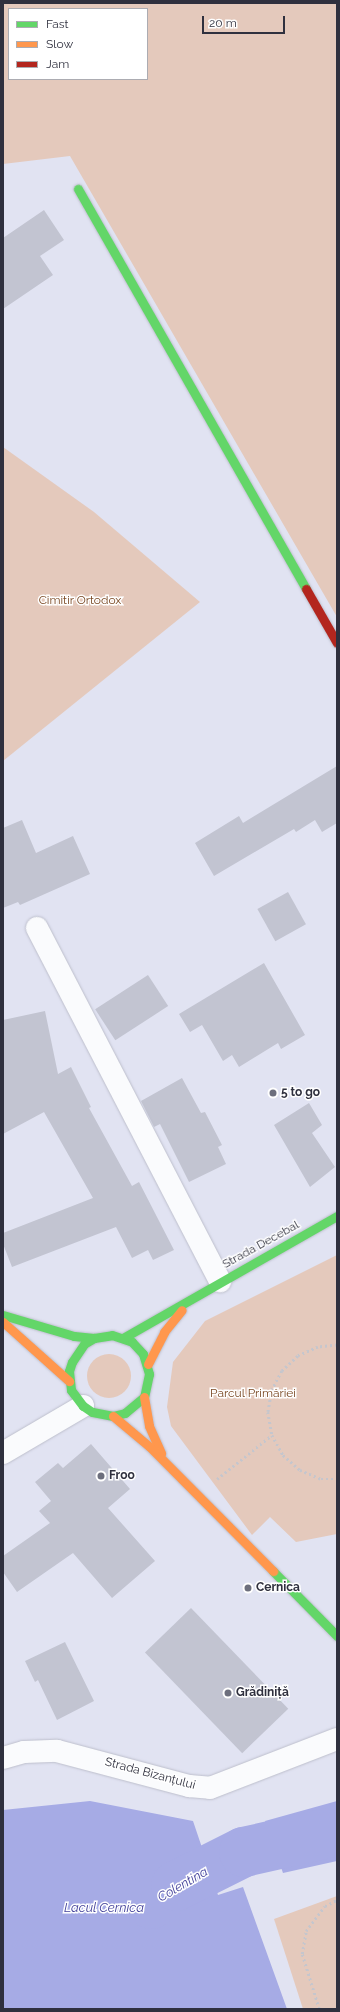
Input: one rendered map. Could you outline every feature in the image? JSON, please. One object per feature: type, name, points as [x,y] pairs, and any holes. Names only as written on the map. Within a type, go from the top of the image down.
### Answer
[{"type":"street","points":[[78,189],[337,643]]},
{"type":"street","points":[[37,928],[220,1281]]},
{"type":"street","name":"Strada Decebal","points":[[123,1338],[220,1281],[337,1216]]},
{"type":"street","name":"Strada Decebal","points":[[148,1364],[164,1332],[196,1295]]},
{"type":"street","points":[[3,1314],[53,1331],[94,1338],[112,1335],[123,1338],[139,1348],[148,1364],[148,1385],[144,1396],[132,1409],[113,1416],[102,1415],[83,1406],[72,1390],[69,1381],[69,1371],[76,1352],[94,1338]]},
{"type":"street","points":[[3,1322],[69,1381]]},
{"type":"street","points":[[144,1396],[149,1426],[165,1462]]},
{"type":"street","points":[[3,1453],[83,1406]]},
{"type":"street","points":[[113,1416],[165,1462],[196,1496],[337,1636]]},
{"type":"street","name":"Strada Bizanțului","points":[[3,1758],[24,1752],[57,1750],[188,1786],[210,1788],[337,1738]]},
{"type":"path","points":[[337,1345],[318,1347],[298,1356],[282,1371],[272,1390],[268,1412],[272,1435],[283,1455],[300,1470],[321,1479],[337,1480]]},
{"type":"path","points":[[196,1496],[272,1435]]},
{"type":"path","points":[[319,2009],[302,1954],[306,1931],[325,1906],[337,1900]]},
{"type":"green space","points":[[3,3],[337,3],[337,617],[70,156],[3,164]]},
{"type":"green space","name":"Cimitir Ortodox","points":[[3,447],[94,512],[200,602],[3,761]]},
{"type":"green space","name":"Parcul Primăriei","points":[[337,1255],[337,1534],[296,1542],[270,1517],[252,1535],[171,1426],[167,1407],[173,1362],[205,1321]]},
{"type":"green space","points":[[113,1354],[118,1355],[125,1360],[130,1367],[130,1385],[125,1392],[118,1397],[105,1398],[100,1397],[93,1392],[88,1385],[87,1372],[88,1367],[93,1360],[100,1355]]},
{"type":"green space","points":[[337,1896],[337,2009],[303,2009],[274,1919]]},
{"type":"water","name":"Lacul Cernica","points":[[90,1801],[193,1821],[218,1895],[243,1887],[287,2009],[3,2009],[3,1810]]},
{"type":"water","points":[[337,1801],[337,1861],[283,1873],[265,1821]]},
{"type":"building","points":[[44,210],[64,240],[40,256],[53,275],[3,309],[3,238]]},
{"type":"building","points":[[337,766],[337,823],[322,832],[315,820],[296,832],[294,829],[214,876],[195,843],[239,816],[243,823]]},
{"type":"building","points":[[22,820],[36,853],[73,836],[90,874],[20,905],[18,902],[3,908],[3,828]]},
{"type":"building","points":[[288,892],[306,924],[275,941],[257,909]]},
{"type":"building","points":[[264,963],[305,1035],[281,1049],[278,1043],[239,1067],[232,1055],[223,1061],[202,1025],[190,1032],[179,1014]]},
{"type":"building","points":[[148,975],[168,1006],[115,1040],[95,1009]]},
{"type":"building","points":[[45,1011],[58,1074],[71,1067],[91,1107],[89,1108],[132,1186],[139,1182],[174,1250],[153,1260],[148,1250],[132,1258],[116,1227],[12,1267],[3,1244],[3,1233],[93,1198],[44,1112],[3,1134],[3,1020]]},
{"type":"building","points":[[182,1078],[201,1113],[205,1112],[222,1145],[218,1147],[226,1164],[189,1182],[160,1124],[154,1127],[141,1101]]},
{"type":"building","points":[[309,1103],[322,1125],[312,1133],[335,1167],[310,1187],[274,1125]]},
{"type":"building","points":[[91,1444],[130,1489],[108,1508],[155,1561],[112,1598],[73,1553],[17,1592],[3,1572],[3,1556],[50,1523],[39,1511],[51,1501],[35,1482],[58,1463],[63,1468]]},
{"type":"building","name":"Grădiniță","points":[[191,1608],[288,1709],[242,1753],[145,1652]]},
{"type":"building","points":[[65,1642],[94,1701],[57,1720],[38,1680],[35,1682],[25,1661]]},
{"type":"waterway","name":"Colentina","points":[[151,1904],[176,1886],[244,1852],[337,1831]]},
{"type":"traffic: fast","points":[[78,189],[306,589]]},
{"type":"traffic: fast","points":[[123,1338],[337,1216]]},
{"type":"traffic: fast","points":[[3,1315],[74,1336],[94,1338],[112,1335],[132,1342],[143,1354],[149,1374],[144,1397],[125,1413],[113,1416],[92,1412],[83,1406],[71,1390],[69,1371],[72,1362],[84,1344],[94,1338]]},
{"type":"traffic: fast","points":[[273,1571],[337,1636]]},
{"type":"traffic: slow","points":[[148,1364],[164,1332],[182,1310]]},
{"type":"traffic: slow","points":[[3,1322],[69,1381]]},
{"type":"traffic: slow","points":[[144,1397],[149,1426],[161,1453]]},
{"type":"traffic: slow","points":[[113,1416],[150,1447],[273,1571]]},
{"type":"traffic: jam","points":[[306,589],[337,643]]},
{"type":"place","name":"5 to go","points":[[273,1093]]},
{"type":"place","name":"Froo","points":[[101,1476]]},
{"type":"place","name":"Cernica","points":[[248,1588]]},
{"type":"place","name":"Grădiniță","points":[[228,1693]]}]
